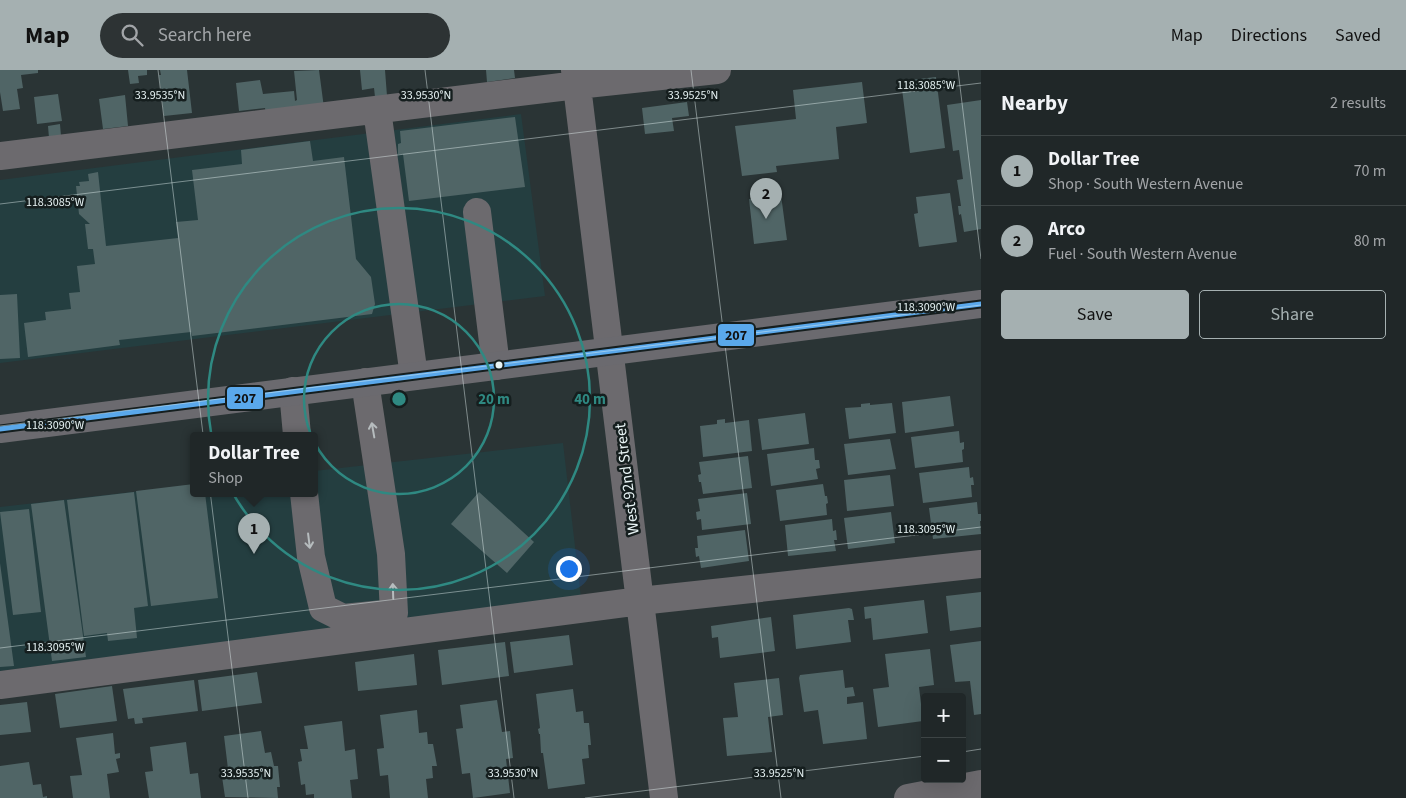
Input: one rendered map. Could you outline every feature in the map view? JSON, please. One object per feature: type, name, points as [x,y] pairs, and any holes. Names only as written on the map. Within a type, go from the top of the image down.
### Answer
[{"type":"main road","points":[[0,430],[981,304]]},
{"type":"street","points":[[0,156],[377,110],[576,78],[717,70]]},
{"type":"street","name":"West 92nd Street","points":[[576,78],[664,798]]},
{"type":"street","points":[[377,110],[414,376]]},
{"type":"street","points":[[477,212],[496,366]]},
{"type":"street","points":[[304,497],[311,557],[324,608],[343,618],[394,613],[391,554],[364,382]]},
{"type":"street","points":[[292,391],[297,432]]},
{"type":"street","points":[[0,685],[640,601],[981,564]]},
{"type":"street","points":[[908,798],[981,784]]},
{"type":"shaded area","points":[[521,114],[545,296],[0,363],[0,180]]},
{"type":"shaded area","points":[[563,443],[581,598],[0,671],[0,507],[190,485],[190,497],[318,497],[318,471]]},
{"type":"building","points":[[0,70],[38,70],[38,73],[21,75],[23,88],[17,89],[20,109],[3,111],[0,92]]},
{"type":"building","points":[[128,70],[147,70],[147,75],[138,76],[139,83],[130,84]]},
{"type":"building","points":[[160,70],[187,70],[192,113],[164,116]]},
{"type":"building","points":[[319,70],[324,108],[266,115],[265,108],[239,111],[236,83],[260,80],[263,94],[294,91],[295,101],[297,100],[294,71]]},
{"type":"building","points":[[360,70],[385,70],[387,96],[375,97],[374,88],[362,90]]},
{"type":"building","points":[[486,70],[514,70],[515,78],[487,82]]},
{"type":"building","points":[[936,77],[945,148],[910,153],[901,81]]},
{"type":"building","points":[[862,82],[867,123],[836,127],[839,159],[776,166],[777,172],[742,176],[735,126],[796,119],[793,90]]},
{"type":"building","points":[[58,94],[62,121],[37,124],[34,97]]},
{"type":"building","points":[[125,95],[128,126],[103,129],[99,99]]},
{"type":"building","points":[[981,100],[981,229],[964,232],[961,214],[959,215],[958,206],[961,206],[957,180],[963,179],[959,150],[953,151],[947,105]]},
{"type":"building","points":[[687,102],[689,116],[672,118],[674,131],[645,134],[642,108]]},
{"type":"building","points":[[515,117],[525,187],[409,201],[403,154],[398,154],[398,144],[401,143],[400,131]]},
{"type":"building","points":[[60,124],[61,136],[49,138],[48,126]]},
{"type":"building","points":[[310,141],[313,161],[344,157],[356,259],[371,277],[375,304],[372,314],[192,336],[191,332],[119,340],[120,345],[28,357],[24,323],[46,320],[45,312],[71,309],[69,293],[80,292],[77,266],[95,264],[93,249],[88,249],[85,224],[90,224],[79,214],[76,186],[80,186],[79,182],[89,181],[88,174],[98,172],[106,246],[178,238],[176,222],[198,220],[192,170],[242,164],[241,150]]},
{"type":"building","points":[[950,193],[957,242],[919,247],[914,214],[918,213],[916,197]]},
{"type":"building","points":[[781,195],[787,240],[754,244],[749,199]]},
{"type":"building","points":[[17,294],[20,358],[0,359],[0,295]]},
{"type":"building","points":[[950,396],[954,426],[905,433],[902,402]]},
{"type":"building","points":[[870,403],[870,405],[892,403],[896,433],[849,439],[845,408],[861,407],[861,404]]},
{"type":"building","points":[[805,413],[809,444],[762,450],[758,419]]},
{"type":"building","points":[[725,419],[725,423],[749,420],[752,451],[703,457],[700,426],[717,424],[717,420]]},
{"type":"building","points":[[959,431],[960,443],[964,442],[964,449],[962,450],[963,462],[915,468],[911,437]]},
{"type":"building","points":[[890,439],[896,469],[848,475],[844,444]]},
{"type":"building","points":[[814,448],[815,460],[819,460],[820,468],[816,469],[818,479],[771,486],[767,454]]},
{"type":"building","points":[[748,456],[752,488],[703,494],[698,475],[701,474],[699,462]]},
{"type":"building","points":[[969,467],[970,478],[973,477],[974,485],[971,485],[972,497],[923,503],[919,473]]},
{"type":"building","points":[[890,475],[894,506],[847,511],[844,480]]},
{"type":"building","points":[[190,484],[190,497],[205,497],[218,598],[151,606],[136,491]]},
{"type":"building","points":[[823,484],[828,503],[826,504],[827,515],[780,521],[776,490]]},
{"type":"building","points":[[134,492],[148,606],[134,608],[137,638],[108,641],[107,633],[84,636],[67,500]]},
{"type":"building","points":[[479,492],[534,542],[507,573],[451,524]]},
{"type":"building","points":[[747,493],[751,524],[702,530],[701,519],[697,520],[696,512],[700,511],[698,499]]},
{"type":"building","points":[[64,500],[86,657],[52,661],[31,504]]},
{"type":"building","points":[[977,502],[978,514],[981,514],[981,534],[933,539],[929,508]]},
{"type":"building","points":[[29,509],[41,612],[13,615],[0,512]]},
{"type":"building","points":[[891,512],[895,543],[848,549],[844,518]]},
{"type":"building","points":[[832,519],[833,531],[836,530],[837,540],[834,540],[836,551],[788,556],[785,525]]},
{"type":"building","points":[[745,530],[749,561],[701,568],[699,556],[696,557],[695,548],[698,548],[697,536]]},
{"type":"building","points":[[0,563],[14,666],[0,667]]},
{"type":"building","points":[[981,592],[981,627],[950,631],[946,596]]},
{"type":"building","points":[[924,600],[928,633],[873,640],[871,618],[865,619],[864,607]]},
{"type":"building","points":[[852,609],[854,620],[848,620],[851,642],[796,649],[793,615]]},
{"type":"building","points":[[771,617],[775,651],[720,658],[718,637],[712,638],[711,626]]},
{"type":"building","points":[[569,635],[573,665],[514,673],[510,642]]},
{"type":"building","points":[[981,641],[981,714],[974,715],[970,681],[955,682],[950,645]]},
{"type":"building","points":[[505,642],[509,676],[442,685],[438,650]]},
{"type":"building","points":[[930,649],[934,685],[919,687],[921,721],[878,727],[873,689],[889,687],[885,654]]},
{"type":"building","points":[[414,654],[417,685],[358,691],[355,662]]},
{"type":"building","points":[[843,670],[845,688],[853,687],[855,696],[847,697],[847,704],[863,702],[867,739],[823,744],[818,710],[804,712],[799,678],[800,675]]},
{"type":"building","points":[[257,672],[262,703],[202,711],[198,680]]},
{"type":"building","points":[[779,678],[783,715],[768,717],[772,752],[727,756],[723,718],[738,717],[734,683]]},
{"type":"building","points":[[194,680],[198,711],[142,718],[143,723],[135,724],[134,718],[128,719],[123,689]]},
{"type":"building","points":[[112,686],[117,721],[60,728],[55,694]]},
{"type":"building","points":[[573,689],[576,712],[583,711],[584,723],[589,723],[591,745],[588,745],[589,758],[582,759],[585,784],[548,789],[543,753],[541,753],[536,694]]},
{"type":"building","points":[[497,700],[502,732],[510,731],[513,758],[506,759],[510,793],[473,798],[470,773],[462,774],[456,729],[463,728],[460,705]]},
{"type":"building","points":[[27,702],[31,732],[0,735],[0,705]]},
{"type":"building","points":[[417,710],[419,733],[427,732],[428,744],[433,744],[437,766],[432,766],[433,778],[426,779],[428,798],[390,798],[388,775],[380,776],[377,749],[384,748],[380,715]]},
{"type":"building","points":[[342,721],[345,751],[355,749],[358,779],[350,780],[352,798],[314,798],[314,794],[306,795],[305,784],[301,785],[298,762],[302,761],[300,749],[308,749],[304,726]]},
{"type":"building","points":[[261,731],[265,753],[271,752],[274,766],[278,766],[280,787],[277,787],[278,798],[225,797],[221,770],[228,769],[224,736]]},
{"type":"building","points":[[113,733],[115,754],[120,753],[120,758],[116,759],[119,772],[107,774],[110,798],[73,798],[70,776],[82,775],[76,738]]},
{"type":"building","points":[[186,742],[190,774],[198,773],[201,798],[149,798],[145,772],[153,771],[150,747]]},
{"type":"building","points":[[29,762],[33,785],[41,784],[43,797],[47,796],[47,798],[0,798],[0,766]]},
{"type":"transit line","name":"207","points":[[0,429],[981,304]]},
{"type":"place","name":"Arco","points":[[766,219]]},
{"type":"place","name":"Dollar Tree","points":[[254,554]]}]
